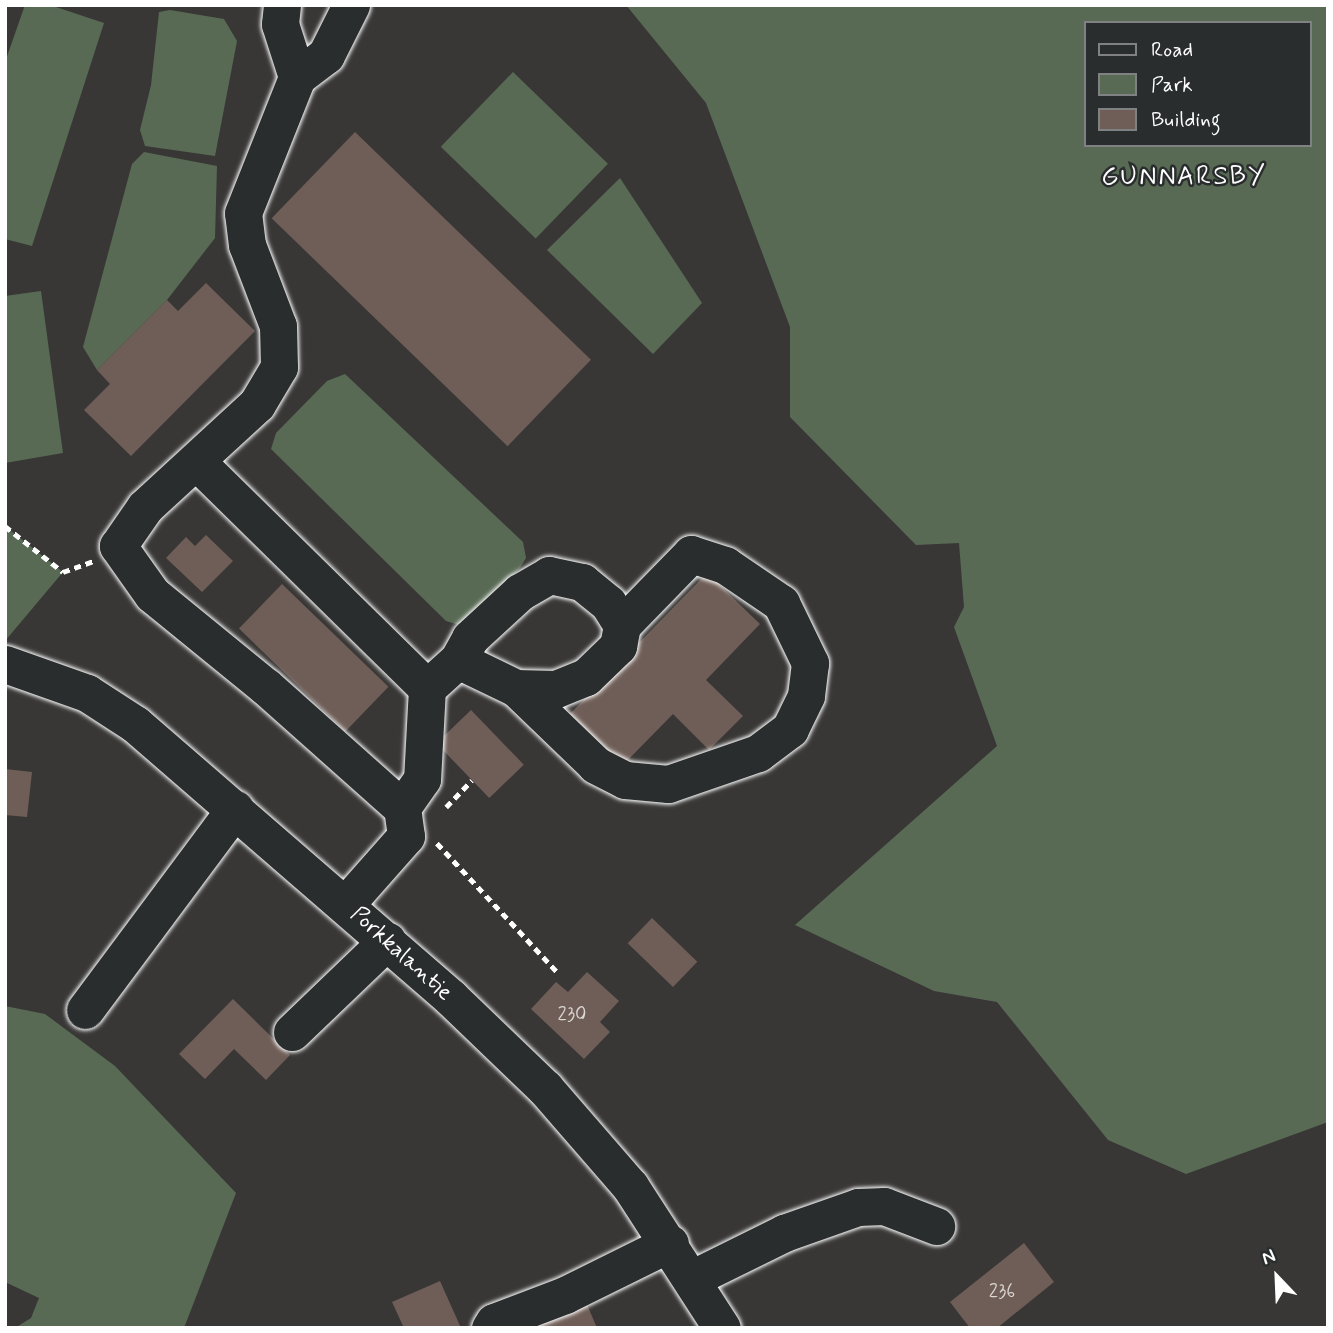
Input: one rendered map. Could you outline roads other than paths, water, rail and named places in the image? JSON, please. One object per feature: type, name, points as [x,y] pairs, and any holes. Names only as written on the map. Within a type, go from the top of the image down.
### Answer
[{"type":"street","points":[[282,5],[280,24],[297,77]]},
{"type":"street","points":[[345,905],[406,836],[402,808],[267,687],[152,594],[118,546],[145,508],[257,404],[279,367],[278,326],[247,245],[243,212],[297,77],[326,55],[351,5]]},
{"type":"street","points":[[196,461],[427,688]]},
{"type":"street","points":[[458,660],[516,688],[596,765],[625,780],[668,784],[758,753],[790,729],[806,696],[810,663],[781,603],[725,565],[691,554],[622,625],[618,646],[586,677],[556,690],[516,688]]},
{"type":"street","points":[[402,808],[422,779],[427,688],[458,660],[470,638],[520,592],[549,575],[582,582],[608,603],[622,625]]},
{"type":"street","name":"Porkkalantie","points":[[5,664],[87,693],[135,724],[387,942],[545,1088],[630,1186],[693,1278],[722,1328]]},
{"type":"street","points":[[85,1010],[235,809]]},
{"type":"street","points":[[292,1032],[387,942]]},
{"type":"street","points":[[693,1278],[784,1233],[858,1207],[884,1206],[936,1226]]},
{"type":"street","points":[[490,1328],[494,1322],[575,1290],[670,1243]]},
{"type":"district","name":"GUNNARSBY","points":[[1184,178]]}]
